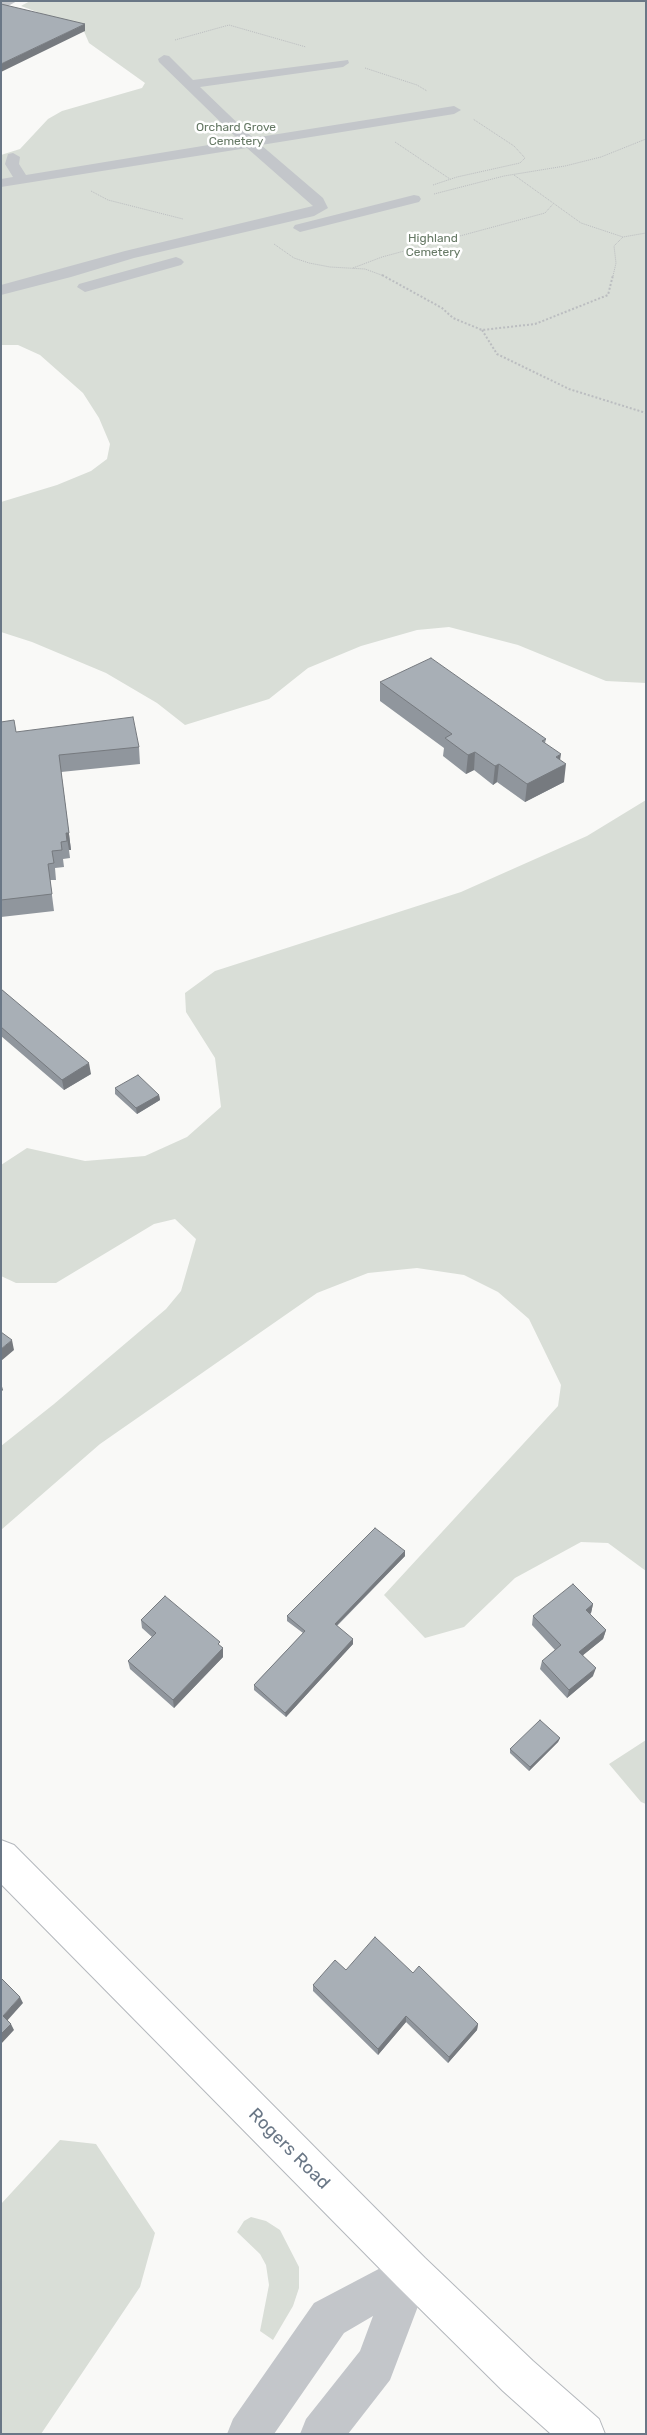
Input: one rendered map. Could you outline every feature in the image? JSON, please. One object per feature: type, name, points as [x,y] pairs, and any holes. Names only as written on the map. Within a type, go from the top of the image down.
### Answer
[{"type":"main road","name":"Rogers Road","points":[[1,1858],[411,2272],[518,2376],[584,2434]]},
{"type":"street","points":[[1,6],[11,1]]},
{"type":"street","points":[[1,290],[65,274],[130,254],[303,214],[321,208],[318,201],[251,144],[164,59]]},
{"type":"street","points":[[191,84],[343,63]]},
{"type":"street","points":[[1,183],[454,110]]},
{"type":"street","points":[[13,157],[12,164],[22,180]]},
{"type":"street","points":[[250,242],[414,199]]},
{"type":"street","points":[[67,291],[188,259]]},
{"type":"street","points":[[248,2434],[329,2318],[411,2272]]},
{"type":"street","points":[[321,2434],[375,2365],[411,2272]]},
{"type":"path","points":[[164,59],[157,50],[164,44],[230,25]]},
{"type":"path","points":[[368,124],[450,179]]},
{"type":"path","points":[[414,199],[514,174],[565,166],[600,157],[646,139]]},
{"type":"path","points":[[76,171],[89,190],[108,200],[176,216],[209,235]]},
{"type":"path","points":[[514,174],[581,224],[622,237],[646,233]]},
{"type":"path","points":[[353,268],[382,257],[545,213],[553,204]]},
{"type":"path","points":[[267,237],[294,258],[330,267],[353,268],[378,273],[442,308],[453,318],[482,330],[535,324],[608,295],[616,263],[614,246],[622,237]]},
{"type":"path","points":[[482,330],[497,354],[569,389],[646,413]]},
{"type":"green space","points":[[30,1],[646,1],[646,683],[606,681],[518,645],[449,627],[417,630],[361,646],[308,668],[269,699],[185,725],[157,703],[106,673],[32,642],[1,632],[1,502],[57,485],[91,471],[107,459],[110,444],[99,418],[83,393],[40,355],[18,345],[1,345],[1,155],[20,149],[48,119],[62,111],[142,88],[145,83],[89,43],[83,29],[21,6]]},
{"type":"green space","points":[[646,800],[646,1571],[608,1543],[581,1542],[515,1578],[464,1627],[425,1638],[384,1595],[558,1406],[561,1385],[529,1319],[498,1292],[464,1275],[417,1268],[368,1273],[317,1293],[100,1444],[1,1530],[1,1446],[54,1404],[166,1309],[181,1291],[196,1239],[175,1219],[154,1224],[56,1283],[16,1283],[1,1276],[1,1165],[27,1148],[85,1161],[145,1156],[187,1137],[221,1107],[215,1058],[186,1012],[185,993],[215,971],[461,892],[587,836]]},
{"type":"green space","points":[[646,1740],[646,1804],[641,1802],[609,1764]]},
{"type":"green space","points":[[60,2140],[96,2144],[155,2233],[140,2287],[41,2434],[1,2434],[1,2204]]},
{"type":"green space","points":[[251,2217],[266,2221],[280,2230],[299,2267],[299,2288],[293,2306],[273,2340],[260,2331],[269,2285],[266,2265],[260,2254],[237,2232],[244,2221]]},
{"type":"building","points":[[1,4],[85,24],[1,64]]},
{"type":"building","points":[[431,658],[546,739],[542,741],[561,754],[556,757],[566,764],[527,784],[499,764],[495,766],[475,752],[468,755],[445,738],[452,734],[380,682]]},
{"type":"building","points":[[133,717],[139,747],[59,755],[69,833],[66,833],[67,841],[61,842],[62,850],[52,851],[54,863],[48,864],[52,894],[1,900],[1,722],[14,720],[16,732]]},
{"type":"building","points":[[1,989],[89,1063],[62,1080],[1,1027]]},
{"type":"building","points":[[138,1075],[159,1095],[136,1108],[115,1088]]},
{"type":"building","points":[[1,1332],[12,1340],[1,1349]]},
{"type":"building","points":[[375,1528],[405,1551],[335,1624],[353,1639],[285,1713],[254,1685],[305,1631],[287,1616]]},
{"type":"building","points":[[573,1584],[593,1604],[586,1610],[606,1630],[579,1652],[596,1668],[569,1690],[542,1661],[561,1645],[533,1616]]},
{"type":"building","points":[[165,1596],[220,1642],[218,1644],[223,1648],[173,1700],[128,1661],[156,1633],[141,1620]]},
{"type":"building","points":[[540,1720],[560,1738],[530,1767],[510,1749]]},
{"type":"building","points":[[375,1937],[413,1973],[419,1966],[478,2024],[449,2057],[406,2016],[378,2049],[313,1985],[335,1960],[346,1970]]},
{"type":"building","points":[[1,1978],[20,1997],[3,2016],[11,2024],[1,2034]]},
{"type":"park label","name":"Orchard Grove Cemetery","points":[[236,135]]},
{"type":"park label","name":"Highland Cemetery","points":[[433,246]]}]
